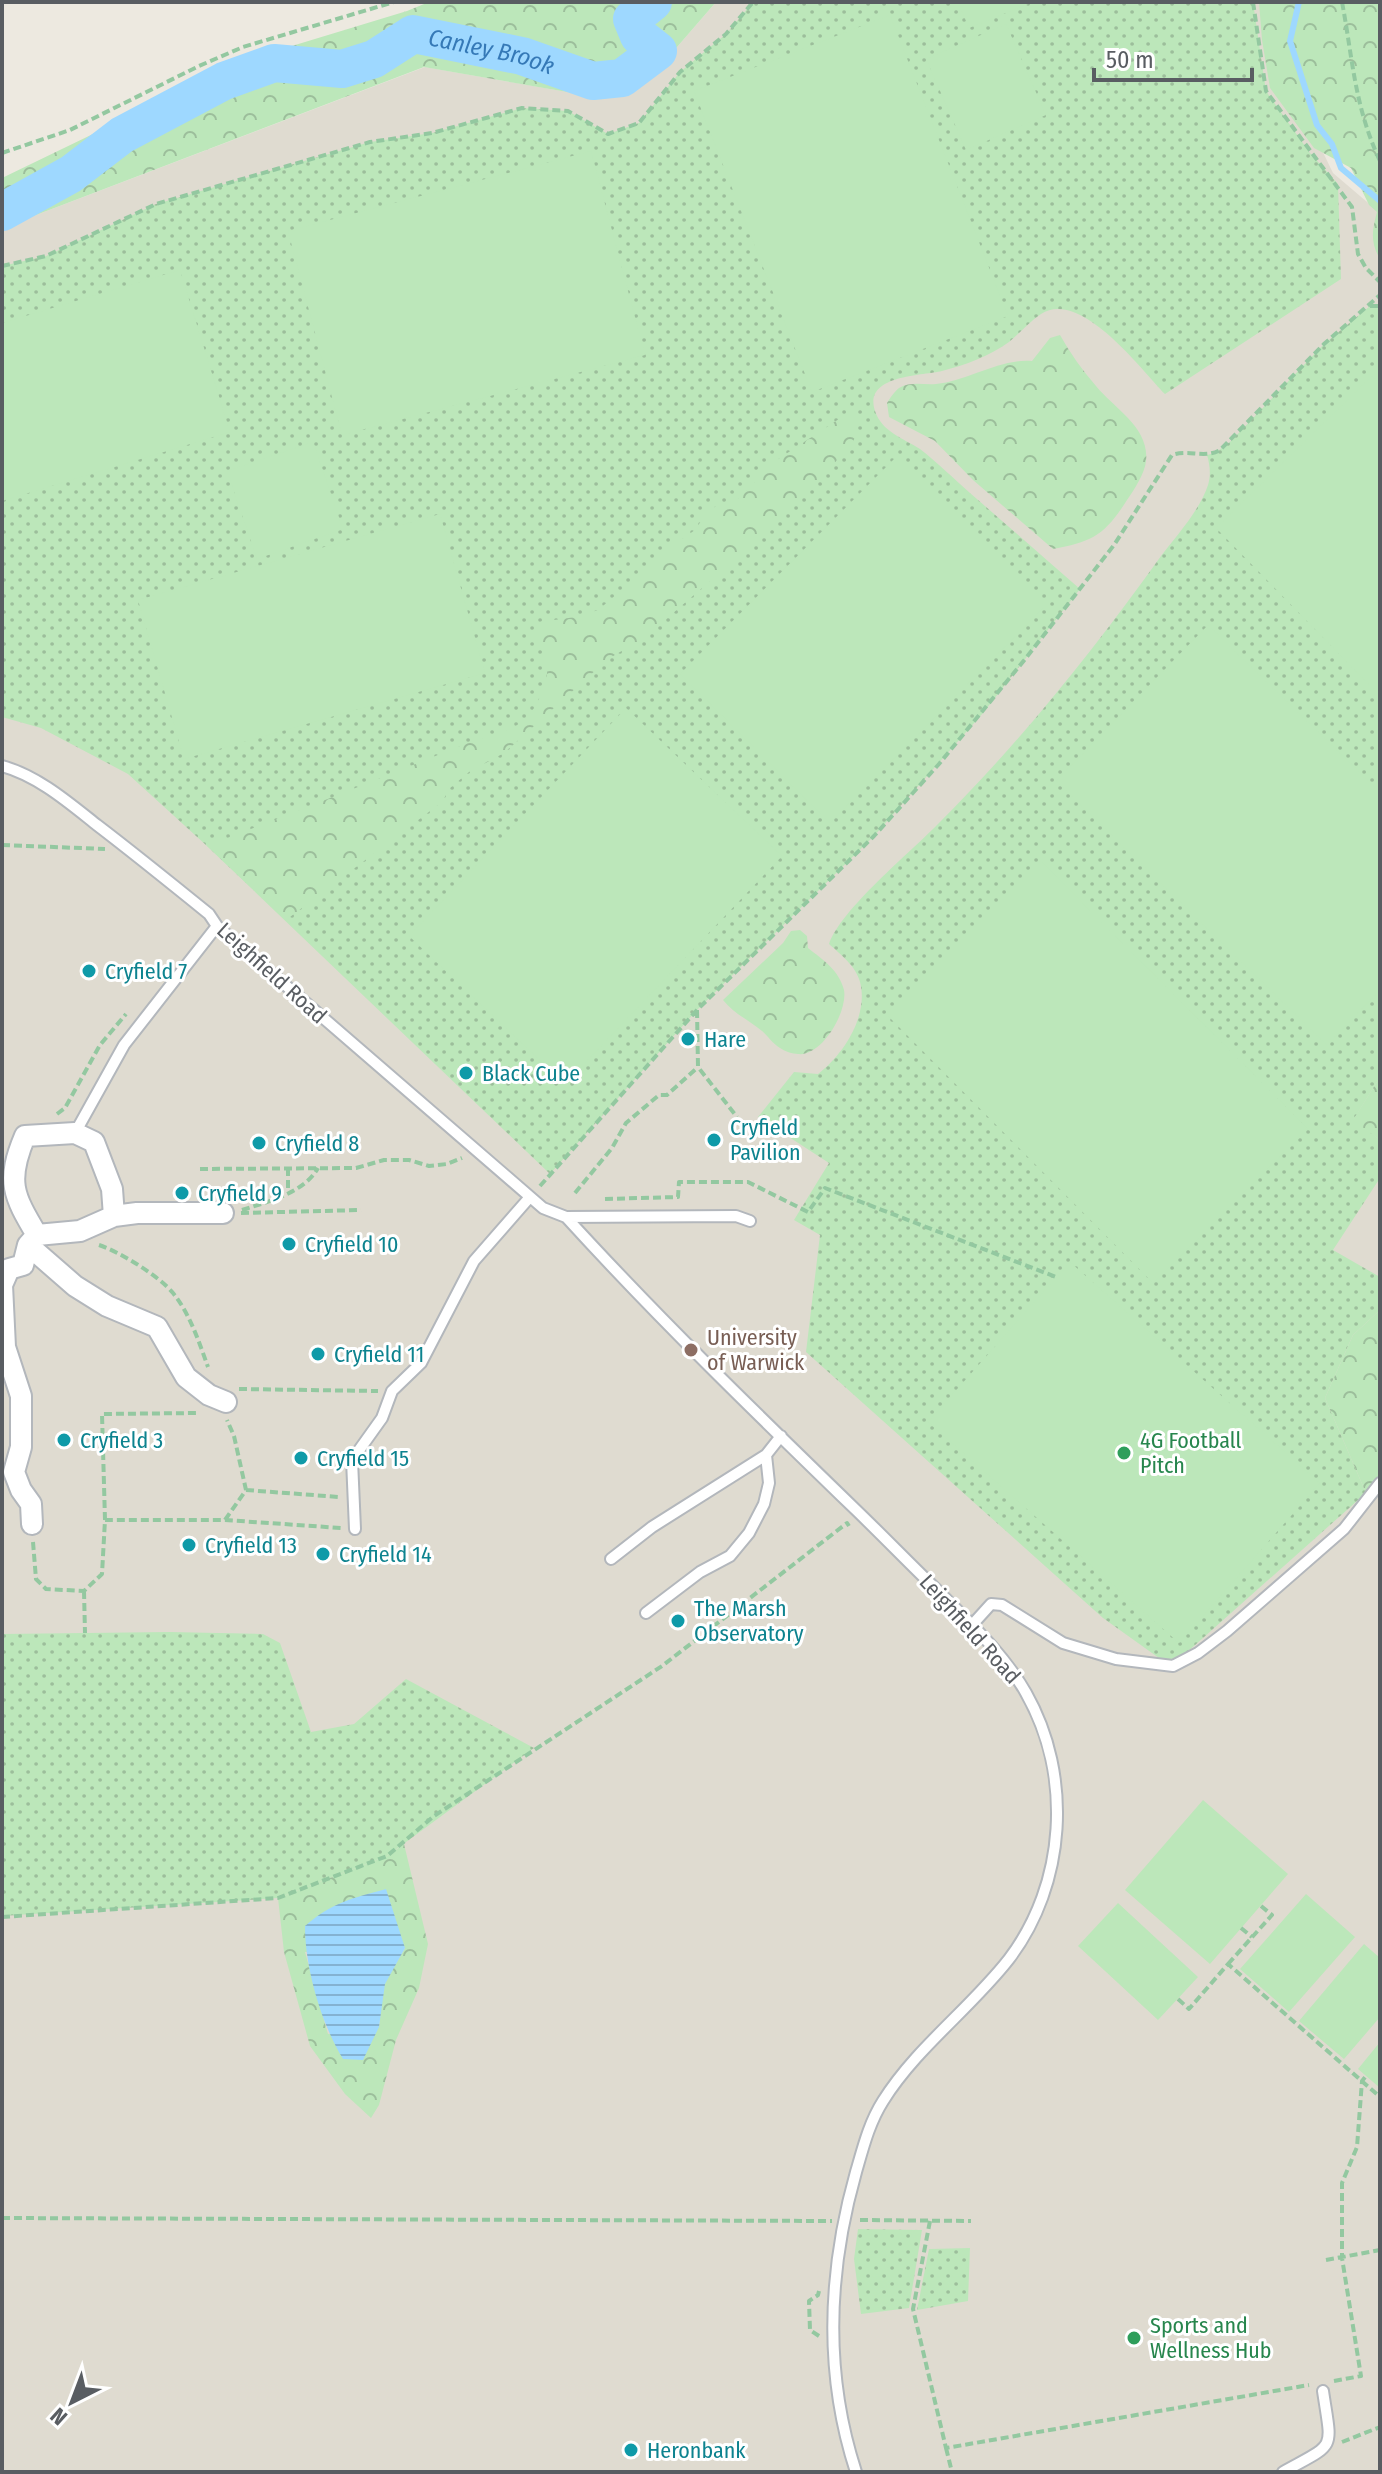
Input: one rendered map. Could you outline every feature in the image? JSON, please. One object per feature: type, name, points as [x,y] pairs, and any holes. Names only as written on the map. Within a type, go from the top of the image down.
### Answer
[{"type":"street","points":[[114,1216],[112,1189],[94,1142],[75,1133],[25,1136],[15,1159],[13,1177],[17,1202],[32,1240],[75,1286],[107,1306],[157,1327],[186,1377],[209,1395],[227,1401]]},
{"type":"street","points":[[32,1240],[80,1231],[114,1216],[223,1213]]},
{"type":"street","points":[[32,1240],[23,1265],[9,1269],[2,1285],[7,1373],[17,1381],[21,1396],[21,1447],[8,1472],[31,1504],[32,1524]]},
{"type":"lane","name":"Leighfield Road","points":[[2,766],[58,795],[127,848],[209,914],[217,926],[543,1208],[566,1217],[972,1625],[1026,1693],[1046,1739],[1057,1794],[1057,1828],[1052,1864],[1036,1913],[1008,1959],[913,2062],[881,2104],[863,2147],[844,2220],[834,2283],[834,2367],[847,2444],[856,2472]]},
{"type":"lane","points":[[75,1133],[124,1045],[217,926]]},
{"type":"lane","points":[[355,1529],[352,1460],[382,1418],[392,1391],[421,1363],[474,1261],[530,1197]]},
{"type":"lane","points":[[566,1217],[736,1216],[750,1221]]},
{"type":"lane","points":[[611,1559],[652,1527],[766,1455],[781,1436]]},
{"type":"lane","points":[[646,1613],[700,1572],[730,1556],[749,1533],[764,1504],[769,1483],[766,1455]]},
{"type":"lane","points":[[972,1625],[991,1604],[1002,1605],[1063,1643],[1116,1659],[1173,1666],[1198,1653],[1227,1631],[1344,1529],[1380,1483]]},
{"type":"lane","points":[[1283,2472],[1325,2449],[1330,2439],[1319,2387]]},
{"type":"path","points":[[2,153],[70,130],[243,47],[394,2]]},
{"type":"path","points":[[2,266],[46,256],[156,204],[370,142],[432,133],[522,108],[568,111],[608,134],[639,123],[680,72],[726,34],[753,2]]},
{"type":"path","points":[[1253,2],[1266,91],[1310,153],[1338,184],[1352,207],[1358,254],[1380,282]]},
{"type":"path","points":[[1342,2],[1356,95],[1365,127],[1380,161]]},
{"type":"path","points":[[541,1186],[697,1010],[874,836],[939,764],[1114,545],[1172,455],[1186,452],[1207,455],[1220,450],[1324,344],[1380,295]]},
{"type":"path","points":[[1370,306],[1380,306]]},
{"type":"path","points":[[2,845],[127,848]]},
{"type":"path","points":[[697,1010],[698,1067],[737,1117]]},
{"type":"path","points":[[575,1193],[612,1148],[626,1123],[659,1095],[667,1095],[698,1067]]},
{"type":"path","points":[[200,1169],[356,1168],[384,1160],[409,1160],[429,1166],[447,1164],[478,1151]]},
{"type":"path","points":[[288,1168],[288,1192]]},
{"type":"path","points":[[318,1168],[314,1175],[288,1192],[232,1213],[361,1210]]},
{"type":"path","points":[[591,1200],[678,1197],[679,1182],[748,1182],[808,1212],[825,1188],[1056,1277]]},
{"type":"path","points":[[92,1243],[120,1252],[172,1291],[193,1325],[212,1377]]},
{"type":"path","points":[[32,1524],[36,1579],[46,1589],[84,1591],[102,1574],[105,1520],[102,1414],[227,1401],[392,1391]]},
{"type":"path","points":[[225,1520],[246,1490],[227,1401]]},
{"type":"path","points":[[246,1490],[353,1498]]},
{"type":"path","points":[[105,1520],[225,1520],[355,1529]]},
{"type":"path","points":[[2,1917],[278,1898],[387,1856],[434,1816],[662,1666],[847,1523],[853,1529]]},
{"type":"path","points":[[84,1591],[85,1633]]},
{"type":"path","points":[[1178,1999],[1189,2009],[1272,1915],[1261,1906]]},
{"type":"path","points":[[1241,1928],[1252,1937]]},
{"type":"path","points":[[1228,1964],[1250,1980],[1380,2097]]},
{"type":"path","points":[[1330,2381],[1361,2376],[1342,2258],[1342,2183],[1357,2147],[1362,2081],[1366,2076]]},
{"type":"path","points":[[829,2235],[834,2210]]},
{"type":"path","points":[[2,2218],[971,2221]]},
{"type":"path","points":[[930,2221],[913,2309],[952,2472]]},
{"type":"path","points":[[1326,2260],[1380,2250]]},
{"type":"path","points":[[820,2344],[820,2336],[810,2330],[809,2301],[818,2295],[821,2284]]},
{"type":"path","points":[[946,2448],[1319,2387]]},
{"type":"path","points":[[1325,2449],[1380,2427]]},
{"type":"shaded area","name":"University of Warwick","points":[[716,2],[1278,2],[1297,99],[1333,173],[1380,213],[1380,2472],[2,2472],[2,228],[425,67],[590,96],[671,54]]},
{"type":"green space","points":[[429,2],[716,2],[671,54],[631,89],[590,96],[424,67],[2,228],[2,178],[246,60]]},
{"type":"green space","points":[[753,2],[1253,2],[1266,91],[1310,153],[1338,184],[1341,279],[1165,394],[1109,335],[1073,312],[1057,309],[1041,314],[1009,342],[986,356],[942,371],[896,379],[877,390],[875,411],[883,424],[926,454],[1080,589],[983,713],[874,836],[697,1010],[550,1174],[128,774],[41,728],[2,717],[2,266],[46,256],[156,204],[370,142],[432,133],[522,108],[568,111],[608,134],[639,123],[680,72],[726,34]]},
{"type":"green space","points":[[958,2],[1033,2],[969,28]]},
{"type":"green space","points":[[1259,2],[1380,2],[1380,259],[1373,236],[1377,212],[1369,205],[1351,168],[1314,148],[1270,88]]},
{"type":"green space","points":[[890,15],[1008,316],[812,392],[694,91]]},
{"type":"green space","points":[[1006,24],[1046,115],[966,150],[926,59]]},
{"type":"green space","points":[[591,151],[645,355],[342,435],[288,231]]},
{"type":"green space","points":[[180,270],[230,432],[2,501],[2,323]]},
{"type":"green space","points":[[1370,306],[1380,306],[1380,1077],[1354,1119],[1380,1140],[1380,1178],[1333,1250],[1380,1277],[1380,1310],[1353,1335],[1325,1398],[1366,1493],[1176,1662],[1159,1658],[1103,1618],[806,1352],[820,1235],[794,1220],[829,1163],[758,1117],[794,1072],[818,1074],[845,1046],[852,1034],[861,1008],[860,982],[843,956],[829,944],[847,914],[969,792],[1028,727],[1110,626],[1200,504],[1210,478],[1207,455],[1231,441],[1324,344]]},
{"type":"green space","points":[[1060,335],[1091,380],[1137,429],[1146,449],[1146,461],[1136,486],[1104,529],[1088,540],[1053,549],[973,480],[935,441],[889,417],[887,403],[904,386],[948,382],[1008,363],[1032,361],[1050,338]]},
{"type":"green space","points":[[1372,376],[1380,383],[1380,696],[1216,528]]},
{"type":"green space","points":[[845,415],[855,415],[858,430],[852,444],[744,552],[644,638],[608,659],[504,753],[469,772],[450,788],[442,802],[286,920],[207,846],[518,725],[531,713],[546,681],[546,662],[537,641],[539,622],[576,617],[598,610],[639,576],[653,559],[695,530],[705,515],[717,505],[732,505],[755,482],[760,471]]},
{"type":"green space","points":[[313,442],[343,529],[257,559],[227,471]]},
{"type":"green space","points":[[895,458],[1044,607],[830,823],[680,674]]},
{"type":"green space","points":[[440,514],[485,673],[184,759],[138,600]]},
{"type":"green space","points":[[1208,625],[1380,792],[1380,990],[1327,1045],[1056,781]]},
{"type":"green space","points":[[626,708],[782,856],[565,1084],[409,936]]},
{"type":"green space","points":[[1041,861],[1308,1129],[1153,1283],[887,1015]]},
{"type":"green space","points":[[800,930],[807,936],[808,948],[838,977],[844,999],[838,1020],[824,1041],[807,1053],[798,1054],[777,1046],[723,1000],[783,943],[791,931]]},
{"type":"green space","points":[[1380,1077],[1380,1140],[1353,1120]]},
{"type":"green space","name":"4G Football Pitch","points":[[1070,1262],[1320,1483],[1179,1643],[928,1422]]},
{"type":"green space","points":[[1380,1310],[1380,1495],[1366,1493],[1325,1398],[1353,1335]]},
{"type":"green space","points":[[2,1634],[263,1634],[280,1643],[311,1732],[354,1724],[406,1679],[534,1748],[387,1856],[278,1898],[2,1916]]},
{"type":"green space","points":[[1203,1800],[1288,1874],[1210,1964],[1125,1890]]},
{"type":"green space","points":[[404,1844],[428,1944],[419,1988],[396,2040],[379,2105],[371,2118],[345,2094],[310,2046],[284,1952],[278,1898],[387,1856]],"holes":[[[405,1948],[384,1984],[379,2027],[328,2034],[305,1952]]]},
{"type":"green space","points":[[1306,1894],[1355,1937],[1289,2012],[1240,1969]]},
{"type":"green space","points":[[1118,1903],[1198,1977],[1158,2020],[1078,1946]]},
{"type":"green space","points":[[1364,1944],[1380,1958],[1380,2017],[1344,2059],[1299,2021]]},
{"type":"green space","points":[[1380,2042],[1380,2088],[1358,2069]]},
{"type":"green space","points":[[858,2229],[922,2230],[909,2308],[861,2314],[854,2259]]},
{"type":"green space","points":[[970,2248],[968,2301],[917,2310],[929,2249]]},
{"type":"water","points":[[386,1889],[405,1948],[385,1984],[379,2027],[363,2060],[343,2059],[316,1995],[305,1926],[333,1907]]},
{"type":"waterway","name":"Canley Brook","points":[[2,212],[71,174],[122,135],[224,81],[274,63],[342,69],[374,59],[413,34],[522,56],[593,81],[622,78],[658,51],[639,36],[632,19],[653,2]]},
{"type":"waterway","points":[[1299,2],[1290,41],[1317,125],[1332,144],[1341,168],[1380,201]]},
{"type":"place","name":"Cryfield 7","points":[[89,971]]},
{"type":"place","name":"Hare","points":[[688,1039]]},
{"type":"place","name":"Black Cube","points":[[466,1073]]},
{"type":"place","name":"Cryfield Pavilion","points":[[714,1140]]},
{"type":"place","name":"Cryfield 8","points":[[259,1143]]},
{"type":"place","name":"Cryfield 9","points":[[182,1193]]},
{"type":"place","name":"Cryfield 10","points":[[289,1244]]},
{"type":"place","name":"University of Warwick","points":[[691,1350]]},
{"type":"place","name":"Cryfield 11","points":[[318,1354]]},
{"type":"place","name":"Cryfield 3","points":[[64,1440]]},
{"type":"place","name":"4G Football Pitch","points":[[1124,1453]]},
{"type":"place","name":"Cryfield 15","points":[[301,1458]]},
{"type":"place","name":"Cryfield 13","points":[[189,1545]]},
{"type":"place","name":"Cryfield 14","points":[[323,1554]]},
{"type":"place","name":"The Marsh Observatory","points":[[678,1621]]},
{"type":"place","name":"Sports and Wellness Hub","points":[[1134,2338]]},
{"type":"place","name":"Heronbank","points":[[631,2450]]}]
